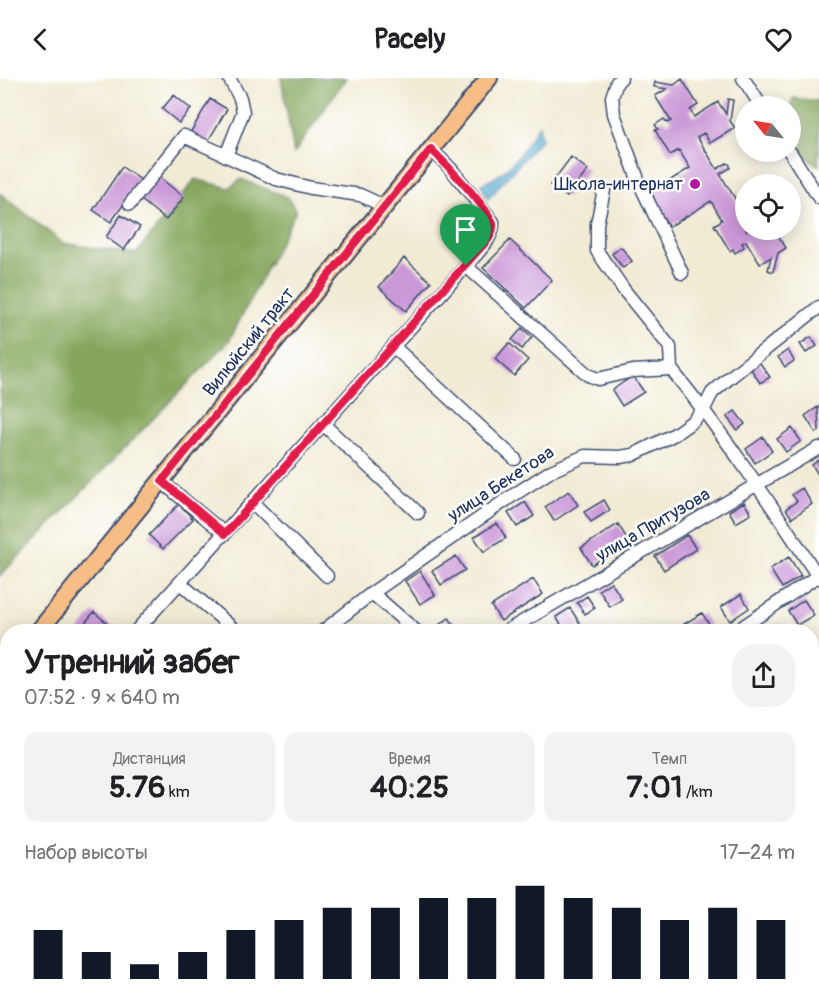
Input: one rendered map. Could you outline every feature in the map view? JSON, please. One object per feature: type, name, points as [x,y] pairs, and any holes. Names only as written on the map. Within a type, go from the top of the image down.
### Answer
[{"type":"main road","name":"Вилюйский тракт","points":[[45,624],[489,78]]},
{"type":"street","points":[[621,78],[617,81],[612,97],[614,114],[639,183],[682,273]]},
{"type":"street","points":[[743,78],[755,96]]},
{"type":"street","points":[[226,156],[243,112],[235,81]]},
{"type":"street","points":[[130,204],[183,136],[276,179],[311,188],[360,195],[384,206]]},
{"type":"street","points":[[142,624],[489,238],[493,222],[451,169],[431,149]]},
{"type":"street","points":[[796,162],[819,198]]},
{"type":"street","points":[[604,190],[597,224],[597,251],[624,290],[654,324],[670,347],[671,369],[704,409],[758,484],[819,576],[747,624]]},
{"type":"street","points":[[466,266],[588,375],[598,379],[633,371],[671,369]]},
{"type":"street","name":"улица Бекетова","points":[[332,624],[372,593],[551,471],[585,456],[620,457],[633,454],[675,434],[693,421],[704,409],[712,393],[819,307]]},
{"type":"street","points":[[393,346],[515,459]]},
{"type":"street","points":[[323,424],[418,513]]},
{"type":"street","name":"улица Притузова","points":[[519,624],[819,448]]},
{"type":"street","points":[[162,481],[225,534]]},
{"type":"street","points":[[253,503],[327,576]]},
{"type":"street","points":[[180,583],[228,624]]},
{"type":"street","points":[[372,593],[408,624]]},
{"type":"green space","points":[[281,78],[346,78],[294,153]]},
{"type":"green space","points":[[801,99],[819,101],[819,166],[801,151]]},
{"type":"green space","points":[[195,179],[229,188],[241,179],[288,197],[296,211],[229,341],[0,576],[0,193],[63,243],[136,254]]},
{"type":"water","points":[[539,125],[541,139],[488,199],[481,184],[508,168]]},
{"type":"building","name":"Школа-интернат","points":[[682,79],[698,105],[690,110],[694,117],[718,102],[726,114],[728,99],[733,100],[730,121],[735,128],[710,143],[704,133],[697,137],[717,169],[727,163],[730,165],[730,168],[720,174],[735,198],[735,240],[781,240],[786,248],[778,253],[773,272],[768,270],[771,257],[760,264],[746,241],[742,243],[744,247],[735,253],[733,249],[730,251],[714,225],[722,220],[711,201],[669,227],[648,194],[690,168],[679,150],[670,155],[655,130],[658,129],[655,125],[664,119],[667,123],[671,121],[655,96],[667,89],[654,87],[655,82],[674,85]]},
{"type":"building","points":[[174,95],[191,109],[179,123],[162,109]]},
{"type":"building","points":[[210,99],[227,109],[207,143],[190,133]]},
{"type":"building","points":[[571,157],[588,170],[567,197],[550,185]]},
{"type":"building","points":[[122,167],[141,180],[111,222],[93,210]]},
{"type":"building","points":[[159,177],[184,197],[166,220],[141,200]]},
{"type":"building","points":[[121,215],[140,227],[124,250],[106,237]]},
{"type":"building","points":[[510,240],[552,280],[526,308],[483,268]]},
{"type":"building","points":[[621,247],[632,261],[623,268],[612,254]]},
{"type":"building","points":[[404,258],[431,282],[406,311],[379,287]]},
{"type":"building","points":[[522,328],[532,337],[522,349],[512,340]]},
{"type":"building","points":[[811,337],[817,346],[806,353],[800,344]]},
{"type":"building","points":[[509,343],[528,360],[514,376],[495,359]]},
{"type":"building","points":[[788,350],[794,361],[785,367],[778,357]]},
{"type":"building","points":[[760,363],[770,377],[760,383],[751,369]]},
{"type":"building","points":[[633,376],[644,392],[622,406],[612,390]]},
{"type":"building","points":[[818,407],[819,431],[816,433],[805,416]]},
{"type":"building","points":[[735,411],[745,424],[737,430],[727,417]]},
{"type":"building","points":[[792,428],[801,441],[786,452],[777,439]]},
{"type":"building","points":[[763,437],[772,451],[755,463],[746,449]]},
{"type":"building","points":[[819,460],[819,476],[812,465]]},
{"type":"building","points":[[802,488],[812,504],[792,518],[786,509],[797,501],[792,495]]},
{"type":"building","points":[[569,491],[578,505],[554,521],[545,507]]},
{"type":"building","points":[[604,500],[610,510],[591,522],[584,512]]},
{"type":"building","points":[[525,502],[534,516],[517,527],[508,513]]},
{"type":"building","points":[[744,502],[751,514],[736,523],[729,511]]},
{"type":"building","points":[[179,504],[193,519],[163,549],[149,535]]},
{"type":"building","points":[[497,523],[506,538],[484,552],[474,537]]},
{"type":"building","points":[[618,524],[629,542],[592,565],[581,548]]},
{"type":"building","points":[[687,535],[696,549],[664,570],[655,556]]},
{"type":"building","points":[[456,556],[465,570],[441,585],[432,571]]},
{"type":"building","points":[[789,557],[801,576],[782,588],[770,569]]},
{"type":"building","points":[[420,571],[435,595],[420,604],[405,581]]},
{"type":"building","points":[[533,579],[543,594],[501,621],[491,606]]},
{"type":"building","points":[[611,582],[622,599],[610,607],[599,590]]},
{"type":"building","points":[[741,594],[749,608],[730,621],[721,607]]},
{"type":"building","points":[[587,596],[595,608],[585,614],[577,603]]},
{"type":"building","points":[[804,600],[814,615],[796,624],[788,611]]},
{"type":"building","points":[[570,608],[580,624],[561,624],[556,617]]},
{"type":"building","points":[[94,612],[108,624],[84,624]]},
{"type":"building","points":[[702,613],[709,624],[684,624]]},
{"type":"building","points":[[449,618],[454,624],[440,624]]},
{"type":"place","name":"Школа-интернат","points":[[695,184]]},
{"type":"route","points":[[431,149],[451,169],[493,222],[489,238],[466,266],[225,534],[162,481],[431,149]]}]
